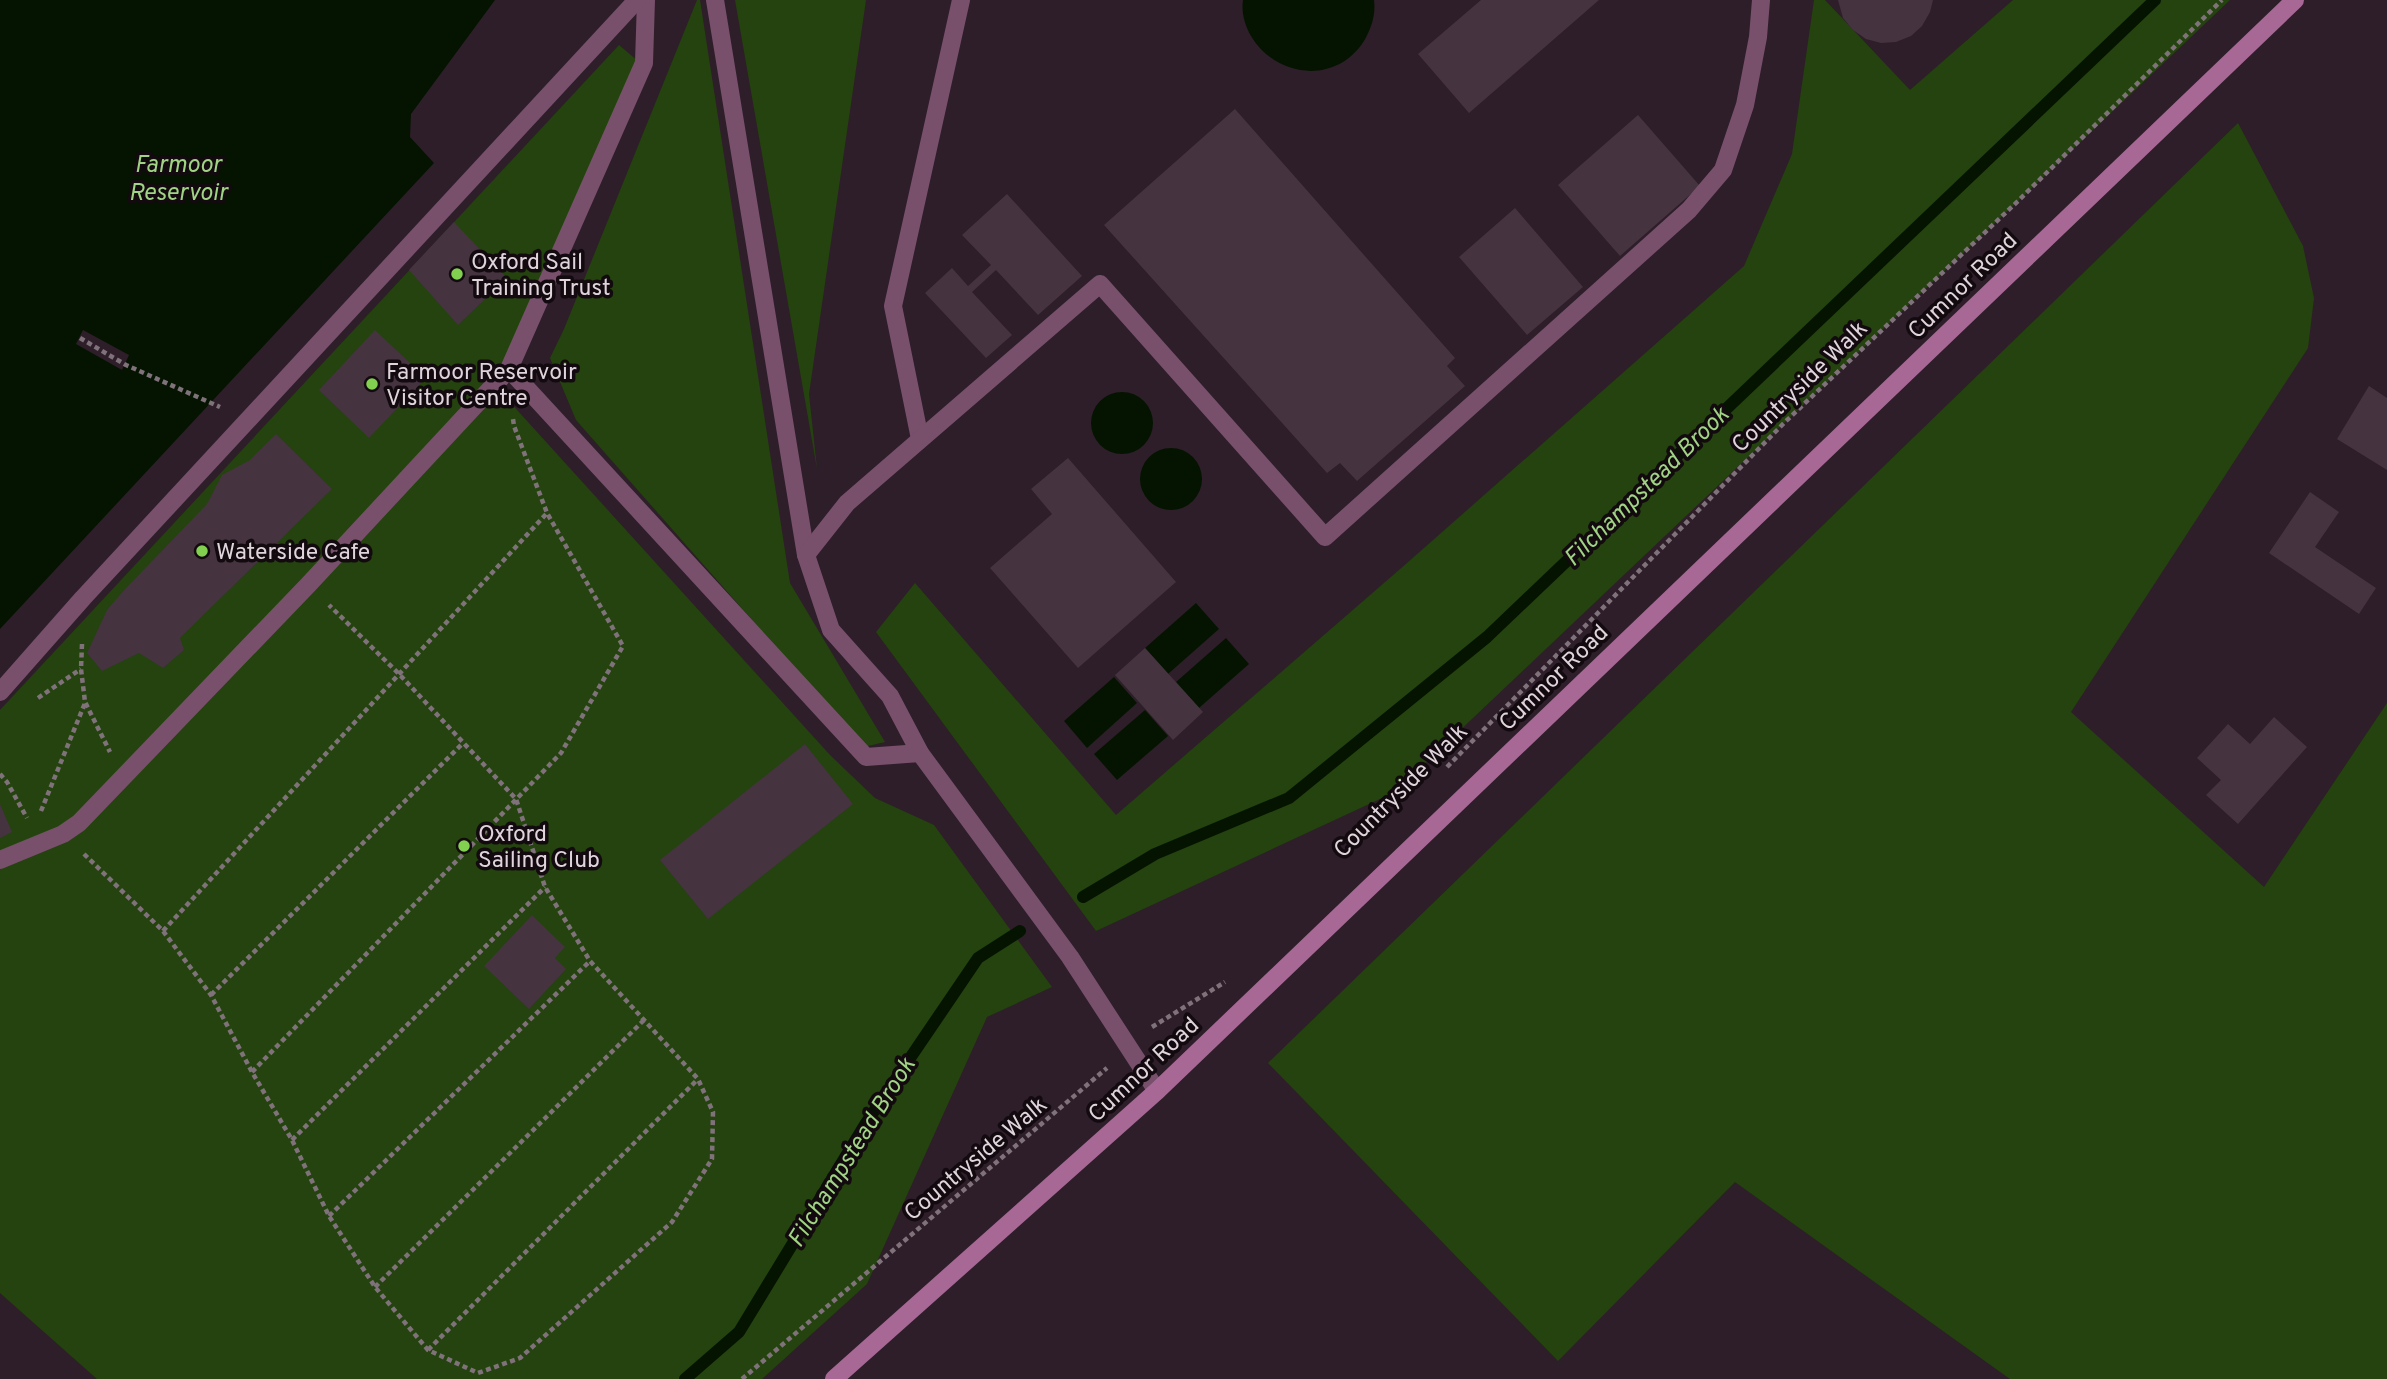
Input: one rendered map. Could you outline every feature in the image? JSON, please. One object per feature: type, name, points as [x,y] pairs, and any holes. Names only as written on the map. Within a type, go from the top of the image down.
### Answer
[{"type":"main road","name":"Cumnor Road","points":[[834,1379],[1157,1091],[2295,0]]},
{"type":"street","points":[[0,692],[83,598],[638,0]]},
{"type":"street","points":[[0,860],[63,834],[79,823],[309,584],[509,369],[644,62],[646,0]]},
{"type":"street","points":[[715,0],[806,555],[831,630],[890,696],[920,753],[1070,957],[1157,1091]]},
{"type":"street","points":[[920,439],[893,306],[961,0]]},
{"type":"street","points":[[806,555],[847,503],[1100,284],[1325,537],[1689,209],[1723,170],[1745,105],[1758,37],[1761,0]]},
{"type":"street","points":[[509,369],[866,757],[920,753]]},
{"type":"path","name":"Countryside Walk","points":[[1440,775],[1784,423],[2018,201],[2222,0]]},
{"type":"path","points":[[80,338],[126,365],[250,420]]},
{"type":"path","points":[[251,1072],[561,753],[623,646],[547,513],[514,426],[509,369]]},
{"type":"path","points":[[163,931],[547,513]]},
{"type":"path","points":[[63,834],[163,931],[211,995],[251,1072],[292,1140],[329,1216],[375,1287],[428,1350],[478,1373],[520,1358],[672,1222],[712,1158],[713,1112],[698,1079],[590,961],[545,887],[516,799],[400,675],[309,584]]},
{"type":"path","points":[[83,598],[81,669],[85,702],[123,780]]},
{"type":"path","points":[[39,817],[85,702]]},
{"type":"path","points":[[211,995],[463,743]]},
{"type":"path","points":[[292,1140],[545,887]]},
{"type":"path","points":[[329,1216],[590,961]]},
{"type":"path","name":"Countryside Walk","points":[[742,1379],[1108,1068],[1126,1043],[1236,975]]},
{"type":"path","points":[[375,1287],[645,1019]]},
{"type":"path","points":[[428,1350],[698,1079]]},
{"type":"green space","points":[[697,0],[700,0],[790,583],[885,742],[864,747],[576,420],[550,358]]},
{"type":"green space","points":[[735,0],[866,0],[809,394],[817,469]]},
{"type":"green space","points":[[1814,0],[1825,0],[1910,90],[2013,0],[2230,0],[1395,792],[1096,931],[876,632],[915,583],[1116,815],[1744,266],[1792,154]]},
{"type":"green space","name":"Oxford Sailing Club","points":[[619,45],[638,61],[508,357],[489,379],[830,755],[875,798],[934,825],[1052,987],[987,1017],[867,1284],[762,1379],[97,1379],[0,1293],[0,710]]},
{"type":"green space","points":[[2238,123],[2303,246],[2314,298],[2308,348],[2071,712],[2264,887],[2387,703],[2387,1379],[2010,1379],[1735,1182],[1558,1361],[1268,1063]]},
{"type":"water","name":"Farmoor Reservoir","points":[[0,0],[495,0],[411,114],[410,137],[434,163],[0,629]]},
{"type":"water","points":[[1243,0],[1374,0],[1374,11],[1367,36],[1352,55],[1338,65],[1323,70],[1306,71],[1275,61],[1262,50],[1247,28]]},
{"type":"water","points":[[1116,392],[1128,392],[1144,401],[1151,411],[1151,435],[1144,445],[1128,454],[1116,454],[1105,449],[1096,440],[1091,429],[1091,417],[1096,406],[1105,397]]},
{"type":"water","points":[[1165,448],[1177,448],[1193,457],[1200,467],[1200,491],[1193,501],[1177,510],[1165,510],[1154,505],[1145,496],[1140,485],[1140,473],[1145,462],[1154,453]]},
{"type":"water","points":[[1196,603],[1219,629],[1168,674],[1145,648]]},
{"type":"water","points":[[1226,638],[1249,664],[1199,708],[1176,682]]},
{"type":"water","points":[[1114,677],[1137,703],[1087,748],[1064,721]]},
{"type":"water","points":[[1145,710],[1168,736],[1117,780],[1094,754]]},
{"type":"pier","points":[[83,330],[129,355],[122,370],[76,344]]},
{"type":"building","points":[[1481,0],[1599,0],[1469,113],[1418,54]]},
{"type":"building","points":[[1838,0],[1933,0],[1922,26],[1911,36],[1896,42],[1881,43],[1866,39],[1853,30],[1843,18]]},
{"type":"building","points":[[1235,109],[1455,358],[1447,366],[1465,386],[1357,481],[1340,463],[1327,473],[1104,225]]},
{"type":"building","points":[[1638,115],[1700,186],[1620,256],[1558,185]]},
{"type":"building","points":[[1007,194],[1082,276],[1038,315],[996,270],[972,292],[1012,335],[986,358],[925,293],[952,268],[968,286],[991,265],[962,235]]},
{"type":"building","points":[[1515,208],[1583,287],[1527,335],[1459,257]]},
{"type":"building","name":"Oxford Sail Training Trust","points":[[454,222],[507,278],[458,325],[409,270]]},
{"type":"building","name":"Farmoor Reservoir Visitor Centre","points":[[375,330],[426,378],[369,438],[319,390]]},
{"type":"building","points":[[2369,386],[2387,398],[2387,470],[2337,439]]},
{"type":"building","points":[[276,434],[332,489],[180,638],[184,650],[163,668],[139,653],[102,671],[87,653],[107,610],[207,504],[222,475],[250,460]]},
{"type":"building","points":[[1068,458],[1176,582],[1078,668],[990,568],[1052,514],[1031,489]]},
{"type":"building","points":[[2310,492],[2339,512],[2315,547],[2376,588],[2359,614],[2269,553]]},
{"type":"building","points":[[1145,648],[1203,712],[1173,740],[1115,675]]},
{"type":"building","points":[[2274,717],[2307,747],[2238,824],[2206,795],[2221,780],[2197,758],[2228,724],[2250,744]]},
{"type":"building","points":[[805,744],[853,804],[708,919],[660,860]]},
{"type":"building","points":[[0,804],[12,832],[0,838]]},
{"type":"building","points":[[532,915],[565,947],[555,958],[566,969],[529,1009],[484,966]]},
{"type":"waterway","name":"Filchampstead Brook","points":[[1083,897],[1155,854],[1289,798],[1487,637],[2155,0]]},
{"type":"waterway","name":"Filchampstead Brook","points":[[685,1379],[739,1332],[866,1123],[978,958],[1020,931]]},
{"type":"place","name":"Oxford Sail Training Trust","points":[[457,274]]},
{"type":"place","name":"Farmoor Reservoir Visitor Centre","points":[[372,384]]},
{"type":"place","name":"Waterside Cafe","points":[[202,551]]},
{"type":"place","name":"Oxford Sailing Club","points":[[464,846]]}]
